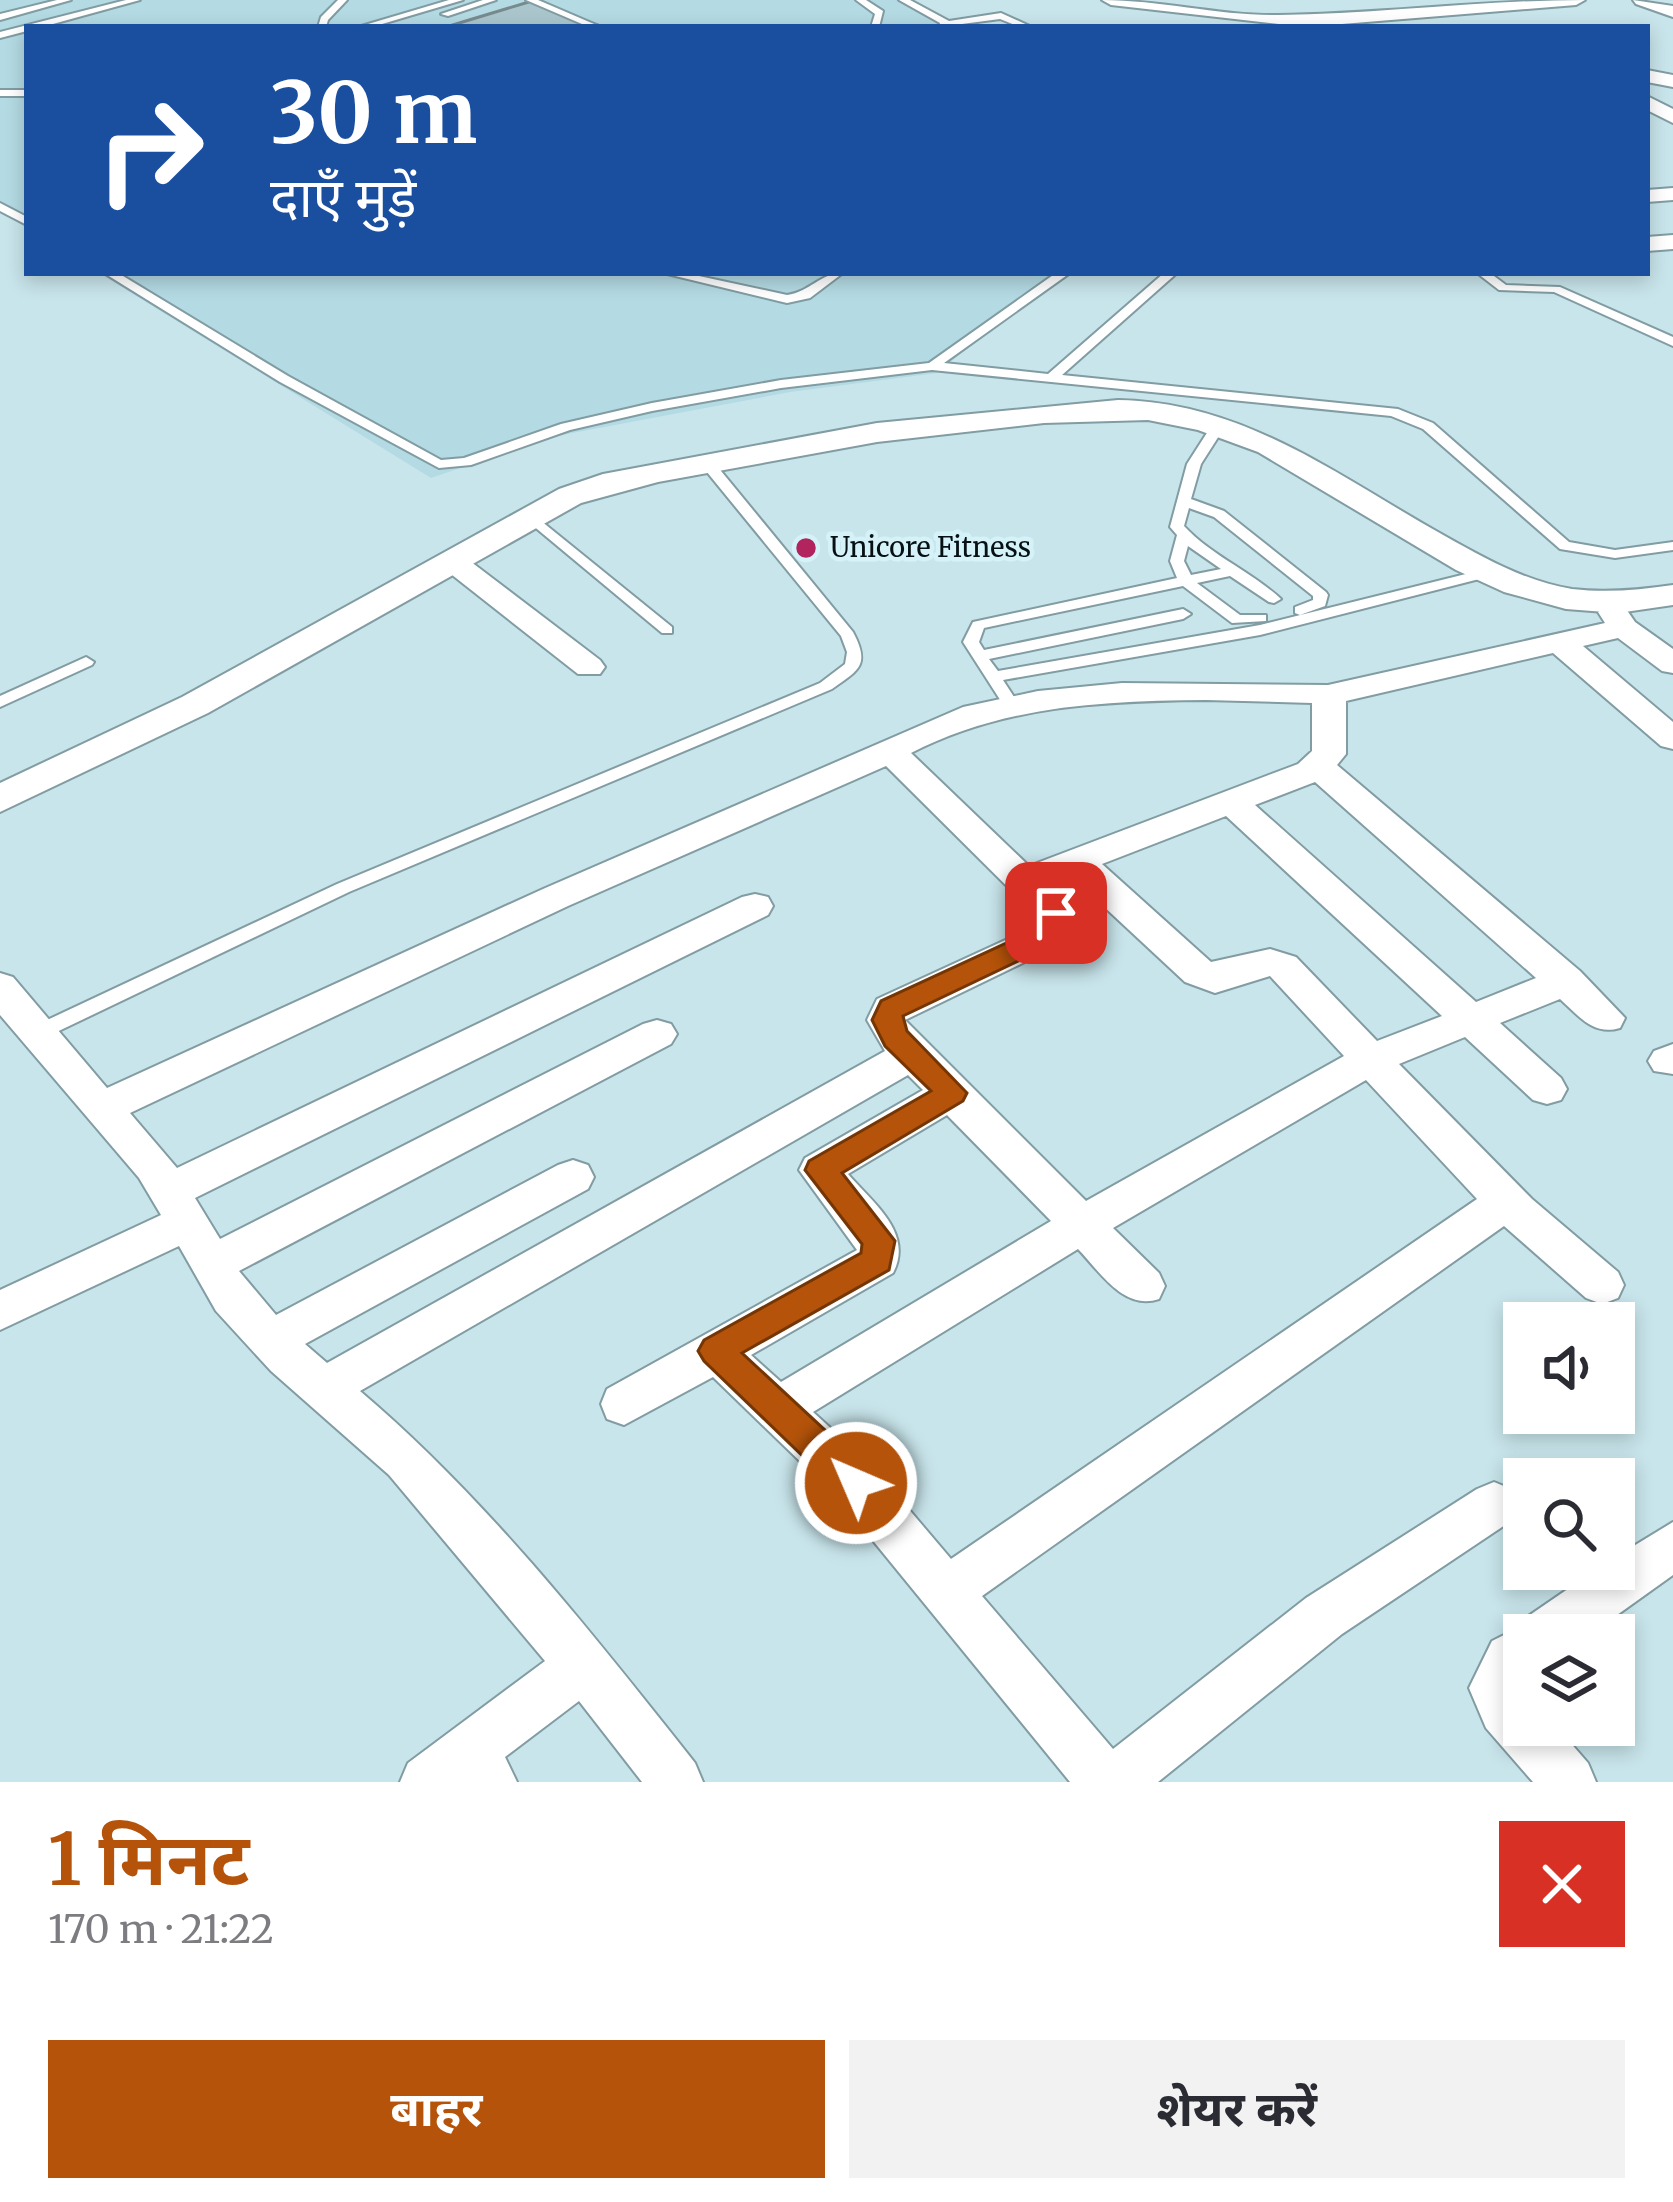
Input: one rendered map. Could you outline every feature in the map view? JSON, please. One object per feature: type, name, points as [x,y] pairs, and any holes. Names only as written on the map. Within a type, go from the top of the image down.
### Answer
[{"type":"street","points":[[1111,0],[1165,7],[1369,0]]},
{"type":"street","points":[[1274,21],[1576,0]]},
{"type":"street","points":[[1642,0],[1673,12]]},
{"type":"street","points":[[1520,2],[1547,23]]},
{"type":"street","points":[[1195,6],[1300,24]]},
{"type":"street","points":[[0,799],[195,705],[530,516],[603,484],[831,438],[989,418],[1114,410],[1160,412],[1217,428],[1280,451],[1443,552],[1486,573],[1617,616],[1673,664]]},
{"type":"street","points":[[452,561],[589,668]]},
{"type":"street","points":[[103,1108],[603,874],[889,750],[1002,691],[1332,695],[1559,642],[1673,595]]},
{"type":"street","points":[[1559,642],[1673,739]]},
{"type":"street","points":[[1023,880],[1233,804],[1318,767],[1329,754],[1332,695]]},
{"type":"street","points":[[889,750],[1056,913],[1059,922],[1051,934],[891,1009],[886,1020],[912,1054],[1143,1286]]},
{"type":"street","points":[[1318,767],[1606,1018]]},
{"type":"street","points":[[1233,804],[1547,1089]]},
{"type":"street","points":[[1076,861],[1198,972],[1215,979],[1270,962],[1283,966],[1367,1061],[1506,1202],[1602,1285]]},
{"type":"street","points":[[0,1311],[177,1207],[755,906]]},
{"type":"street","points":[[781,1407],[1082,1225],[1367,1061],[1567,982]]},
{"type":"street","points":[[0,987],[35,1034],[103,1108],[177,1207],[210,1265],[271,1340],[406,1460],[583,1665],[676,1782]]},
{"type":"street","points":[[210,1265],[657,1034]]},
{"type":"street","points":[[322,1388],[421,1337],[912,1054]]},
{"type":"street","points":[[624,1404],[878,1260],[879,1241],[820,1170],[952,1093]]},
{"type":"street","points":[[271,1340],[573,1177]]},
{"type":"street","points":[[948,1590],[1506,1202]]},
{"type":"street","points":[[716,1351],[781,1407],[856,1483],[1106,1782]]},
{"type":"street","points":[[1115,1782],[1324,1616],[1493,1505]]},
{"type":"street","points":[[1574,1614],[1673,1546]]},
{"type":"street","points":[[462,1772],[583,1665]]},
{"type":"street","points":[[1503,1673],[1495,1688],[1503,1704]]},
{"type":"street","points":[[1538,1746],[1569,1782]]},
{"type":"lane","points":[[0,17],[67,0]]},
{"type":"lane","points":[[45,24],[136,0]]},
{"type":"lane","points":[[324,24],[343,0]]},
{"type":"lane","points":[[373,24],[459,0]]},
{"type":"lane","points":[[410,24],[492,0]]},
{"type":"lane","points":[[530,0],[590,24]]},
{"type":"lane","points":[[860,0],[880,13],[875,24]]},
{"type":"lane","points":[[903,0],[943,24]]},
{"type":"lane","points":[[951,24],[1001,16],[1021,24]]},
{"type":"lane","points":[[115,276],[284,379],[431,461],[448,465],[566,427],[652,407],[769,386],[932,367],[1404,415],[1428,426],[1564,546],[1615,554],[1673,546]]},
{"type":"lane","points":[[683,276],[787,299],[806,296],[833,276]]},
{"type":"lane","points":[[932,367],[1060,276]]},
{"type":"lane","points":[[1051,378],[1168,276]]},
{"type":"lane","points":[[1487,276],[1501,287],[1556,289],[1673,342]]},
{"type":"lane","points":[[1183,501],[1219,514],[1322,599],[1301,609],[1237,620],[1186,580],[1177,560],[1183,537],[1176,518],[1194,464],[1217,428]]},
{"type":"lane","points":[[35,1034],[361,879],[826,686],[853,666],[855,652],[848,635],[707,463]]},
{"type":"lane","points":[[530,516],[667,630]]},
{"type":"lane","points":[[1183,537],[1274,599]]},
{"type":"lane","points":[[1236,570],[978,626],[971,642],[1002,691],[1486,573]]},
{"type":"lane","points":[[1081,601],[1104,630]]},
{"type":"lane","points":[[980,656],[1183,614]]},
{"type":"lane","points":[[0,702],[86,662]]},
{"type":"shaded area","points":[[0,0],[897,0],[953,24],[24,24],[24,226],[0,211]]},
{"type":"shaded area","points":[[104,276],[1055,276],[937,373],[790,392],[551,437],[431,478]]},
{"type":"building","points":[[532,1],[595,24],[456,24]]},
{"type":"place","name":"Unicore Fitness","points":[[806,548]]},
{"type":"route","points":[[856,1483],[781,1407],[716,1351],[878,1260],[879,1241],[820,1170],[952,1093],[896,1038],[886,1020],[891,1009],[1051,934],[1059,922],[1056,913]]}]
